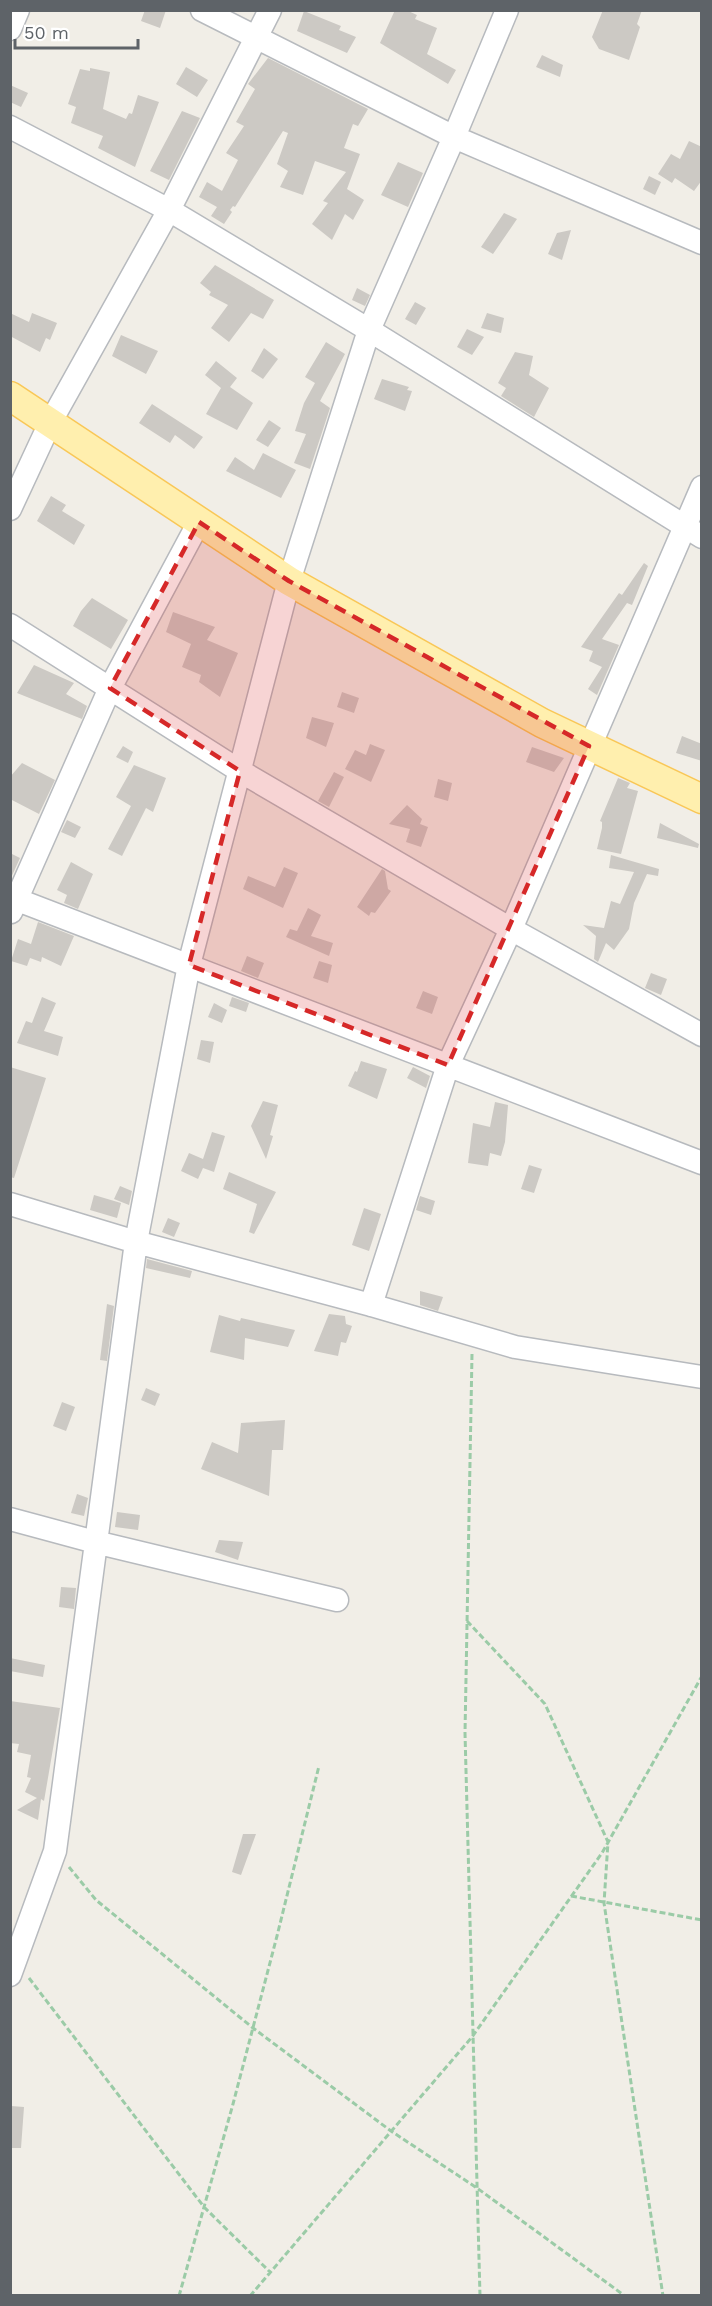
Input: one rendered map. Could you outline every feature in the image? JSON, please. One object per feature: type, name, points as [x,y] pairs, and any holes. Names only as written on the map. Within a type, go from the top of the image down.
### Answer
[{"type":"main road","points":[[10,396],[290,581],[542,723],[702,799]]},
{"type":"street","points":[[10,29],[18,10]]},
{"type":"street","points":[[202,10],[454,137],[702,243]]},
{"type":"street","points":[[10,508],[50,423],[169,210],[270,10]]},
{"type":"street","points":[[12,1965],[55,1851],[136,1242],[189,965],[290,581],[369,330],[507,10]]},
{"type":"street","points":[[10,127],[169,210],[369,330],[693,532]]},
{"type":"street","points":[[371,1305],[448,1065],[511,928],[590,746],[693,532],[702,487]]},
{"type":"street","points":[[199,522],[110,688],[13,904],[189,965],[702,1163]]},
{"type":"street","points":[[10,625],[240,771],[511,928],[702,1035]]},
{"type":"street","points":[[10,1204],[136,1242],[371,1305],[515,1347],[702,1377]]},
{"type":"street","points":[[10,1519],[95,1542],[337,1600]]},
{"type":"path","points":[[472,1334],[465,1733],[480,2295]]},
{"type":"path","points":[[467,1621],[545,1704],[608,1842],[604,1903],[663,2295]]},
{"type":"path","points":[[250,2295],[472,2037],[608,1842],[702,1676]]},
{"type":"path","points":[[178,2295],[253,2028],[319,1766]]},
{"type":"path","points":[[55,1851],[96,1900],[253,2028],[391,2131],[477,2188],[625,2295]]},
{"type":"path","points":[[571,1896],[702,1920]]},
{"type":"path","points":[[12,1965],[204,2207],[271,2273]]},
{"type":"highlighted area","points":[[199,522],[289,581],[589,746],[448,1065],[189,965],[240,771],[110,688]]},
{"type":"building","points":[[145,10],[166,10],[160,28],[141,21]]},
{"type":"building","points":[[395,10],[406,10],[417,15],[415,19],[437,28],[427,54],[456,70],[448,84],[380,43]]},
{"type":"building","points":[[603,10],[642,10],[637,24],[640,27],[629,60],[599,49],[592,37]]},
{"type":"building","points":[[304,11],[341,26],[339,30],[356,37],[347,53],[297,31]]},
{"type":"building","points":[[542,55],[563,65],[560,77],[536,67]]},
{"type":"building","points":[[268,58],[368,109],[358,126],[353,124],[344,148],[360,154],[347,189],[364,200],[353,220],[345,214],[332,240],[312,224],[328,203],[323,201],[346,172],[315,161],[303,195],[280,187],[288,171],[277,164],[288,133],[283,131],[235,207],[233,206],[230,210],[232,212],[224,224],[211,216],[217,207],[199,197],[207,182],[222,191],[238,160],[226,153],[244,126],[236,122],[255,89],[248,84]]},
{"type":"building","points":[[186,67],[208,80],[197,97],[176,84]]},
{"type":"building","points":[[90,68],[110,72],[103,109],[126,119],[129,113],[132,114],[138,95],[159,102],[135,167],[98,148],[103,136],[71,123],[76,107],[68,104],[80,69],[90,71]]},
{"type":"building","points":[[10,85],[28,93],[21,107],[10,102]]},
{"type":"building","points":[[182,111],[200,118],[169,180],[150,171]]},
{"type":"building","points":[[689,141],[702,147],[702,180],[694,191],[675,178],[672,183],[658,174],[671,154],[680,159]]},
{"type":"building","points":[[398,162],[423,173],[408,207],[381,195]]},
{"type":"building","points":[[649,176],[661,182],[655,195],[643,189]]},
{"type":"building","points":[[504,213],[517,219],[493,254],[481,247]]},
{"type":"building","points":[[571,230],[562,260],[548,254],[557,233]]},
{"type":"building","points":[[215,265],[274,300],[263,319],[251,313],[229,342],[211,328],[228,305],[209,295],[211,292],[200,283]]},
{"type":"building","points":[[357,288],[370,295],[365,306],[352,300]]},
{"type":"building","points":[[415,302],[426,308],[416,325],[405,319]]},
{"type":"building","points":[[10,313],[29,322],[32,313],[57,323],[50,340],[46,338],[40,352],[10,336]]},
{"type":"building","points":[[487,313],[504,318],[501,333],[481,328]]},
{"type":"building","points":[[467,329],[484,337],[472,355],[457,347]]},
{"type":"building","points":[[121,335],[158,351],[146,374],[112,356]]},
{"type":"building","points":[[326,342],[345,354],[320,401],[330,408],[310,469],[294,463],[306,434],[295,431],[304,403],[315,383],[305,377]]},
{"type":"building","points":[[264,348],[278,359],[263,379],[251,371]]},
{"type":"building","points":[[515,352],[533,356],[529,375],[549,388],[534,417],[501,396],[506,388],[498,383]]},
{"type":"building","points":[[216,361],[237,378],[230,387],[253,403],[237,430],[206,414],[221,388],[205,375]]},
{"type":"building","points":[[382,379],[409,387],[407,390],[412,391],[405,411],[374,399]]},
{"type":"building","points":[[152,404],[203,437],[194,449],[175,435],[170,443],[139,423]]},
{"type":"building","points":[[269,420],[281,428],[268,447],[256,440]]},
{"type":"building","points":[[263,453],[296,470],[281,498],[226,471],[235,457],[254,470]]},
{"type":"building","points":[[51,496],[66,505],[62,511],[85,525],[74,545],[37,521]]},
{"type":"building","points":[[644,563],[648,566],[632,605],[627,603],[602,639],[619,645],[597,695],[588,689],[602,667],[589,661],[593,651],[581,647],[619,593],[622,595]]},
{"type":"building","points":[[92,598],[128,620],[111,649],[73,626],[81,611]]},
{"type":"building","points":[[173,612],[215,627],[207,640],[238,653],[220,697],[199,682],[201,675],[182,667],[191,644],[166,632]]},
{"type":"building","points":[[34,665],[74,683],[66,694],[87,706],[82,719],[17,693]]},
{"type":"building","points":[[342,692],[359,698],[354,713],[337,707]]},
{"type":"building","points":[[312,717],[334,723],[326,747],[306,738]]},
{"type":"building","points":[[682,736],[702,744],[702,761],[676,753]]},
{"type":"building","points":[[370,744],[385,750],[371,782],[345,769],[355,750],[366,755]]},
{"type":"building","points":[[123,746],[133,752],[128,763],[116,757]]},
{"type":"building","points":[[532,747],[564,758],[554,772],[526,762]]},
{"type":"building","points":[[22,763],[55,780],[39,814],[10,799],[10,777]]},
{"type":"building","points":[[134,765],[166,778],[153,812],[146,808],[122,856],[108,849],[131,806],[116,797]]},
{"type":"building","points":[[334,772],[344,777],[329,807],[318,801]]},
{"type":"building","points":[[618,778],[630,783],[627,788],[638,791],[621,854],[597,849],[602,828],[600,821]]},
{"type":"building","points":[[438,779],[452,783],[448,801],[434,797]]},
{"type":"building","points":[[407,805],[422,819],[420,824],[428,827],[421,847],[406,842],[410,829],[389,824]]},
{"type":"building","points":[[67,820],[81,827],[75,838],[61,832]]},
{"type":"building","points":[[660,823],[699,844],[698,848],[657,838]]},
{"type":"building","points":[[10,853],[20,858],[10,880]]},
{"type":"building","points":[[611,855],[659,869],[658,876],[647,874],[634,903],[629,929],[614,950],[606,943],[598,962],[594,959],[596,936],[583,925],[604,928],[611,901],[620,904],[634,872],[609,868]]},
{"type":"building","points":[[71,862],[93,874],[78,909],[64,903],[67,895],[57,890]]},
{"type":"building","points":[[284,867],[298,873],[283,908],[243,889],[248,876],[275,887]]},
{"type":"building","points":[[382,869],[385,871],[388,889],[391,891],[375,913],[371,912],[369,916],[357,907]]},
{"type":"building","points":[[308,908],[321,915],[311,936],[333,943],[329,956],[286,937],[290,929],[297,931]]},
{"type":"building","points":[[38,922],[74,936],[61,966],[42,957],[41,962],[30,958],[27,966],[11,961],[18,939],[31,944]]},
{"type":"building","points":[[247,956],[264,963],[258,978],[241,971]]},
{"type":"building","points":[[319,961],[332,965],[328,983],[313,978]]},
{"type":"building","points":[[651,973],[667,979],[661,995],[645,988]]},
{"type":"building","points":[[423,991],[438,997],[432,1014],[416,1008]]},
{"type":"building","points":[[42,997],[56,1003],[44,1031],[63,1037],[58,1056],[17,1043],[26,1021],[32,1023]]},
{"type":"building","points":[[232,997],[249,1003],[246,1012],[229,1006]]},
{"type":"building","points":[[214,1003],[227,1010],[222,1023],[208,1017]]},
{"type":"building","points":[[201,1040],[214,1042],[210,1063],[197,1059]]},
{"type":"building","points":[[361,1061],[387,1069],[377,1099],[348,1086]]},
{"type":"building","points":[[10,1067],[46,1078],[14,1178],[10,1177]]},
{"type":"building","points":[[413,1067],[430,1076],[426,1088],[407,1078]]},
{"type":"building","points":[[263,1101],[278,1105],[270,1135],[273,1136],[266,1159],[251,1126]]},
{"type":"building","points":[[495,1102],[508,1105],[505,1142],[501,1156],[490,1153],[488,1166],[468,1163],[473,1123],[490,1127]]},
{"type":"building","points":[[212,1132],[225,1136],[214,1172],[203,1168],[198,1179],[181,1171],[189,1153],[203,1159]]},
{"type":"building","points":[[529,1165],[542,1169],[534,1193],[521,1189]]},
{"type":"building","points":[[229,1172],[276,1192],[254,1234],[249,1232],[257,1204],[223,1189]]},
{"type":"building","points":[[120,1186],[132,1191],[129,1205],[114,1199]]},
{"type":"building","points":[[94,1195],[121,1203],[117,1218],[90,1210]]},
{"type":"building","points":[[420,1196],[435,1201],[431,1215],[416,1210]]},
{"type":"building","points":[[364,1208],[381,1214],[369,1251],[352,1245]]},
{"type":"building","points":[[168,1218],[180,1223],[174,1237],[162,1232]]},
{"type":"building","points":[[147,1259],[192,1271],[190,1278],[146,1268]]},
{"type":"building","points":[[420,1291],[443,1297],[438,1311],[420,1305]]},
{"type":"building","points":[[107,1304],[114,1306],[107,1361],[100,1360]]},
{"type":"building","points":[[329,1314],[345,1316],[346,1324],[352,1326],[346,1343],[341,1342],[338,1356],[314,1351]]},
{"type":"building","points":[[219,1315],[240,1321],[241,1318],[295,1330],[288,1347],[245,1338],[244,1360],[210,1352]]},
{"type":"building","points":[[146,1388],[160,1394],[155,1406],[141,1400]]},
{"type":"building","points":[[62,1402],[75,1407],[66,1431],[53,1426]]},
{"type":"building","points":[[285,1420],[283,1450],[272,1450],[269,1496],[201,1469],[212,1442],[238,1453],[241,1423]]},
{"type":"building","points":[[77,1494],[88,1498],[84,1516],[71,1513]]},
{"type":"building","points":[[117,1512],[140,1515],[138,1530],[115,1527]]},
{"type":"building","points":[[219,1540],[243,1542],[238,1560],[215,1552]]},
{"type":"building","points":[[61,1587],[76,1588],[74,1609],[59,1607]]},
{"type":"building","points":[[10,1658],[45,1665],[43,1677],[10,1671]]},
{"type":"building","points":[[10,1701],[60,1708],[44,1801],[41,1799],[38,1820],[17,1810],[37,1798],[25,1792],[31,1778],[27,1777],[31,1755],[17,1752],[19,1744],[10,1743]]},
{"type":"building","points":[[243,1834],[256,1834],[241,1875],[232,1872]]},
{"type":"building","points":[[11,2106],[24,2107],[21,2148],[10,2148]]}]
